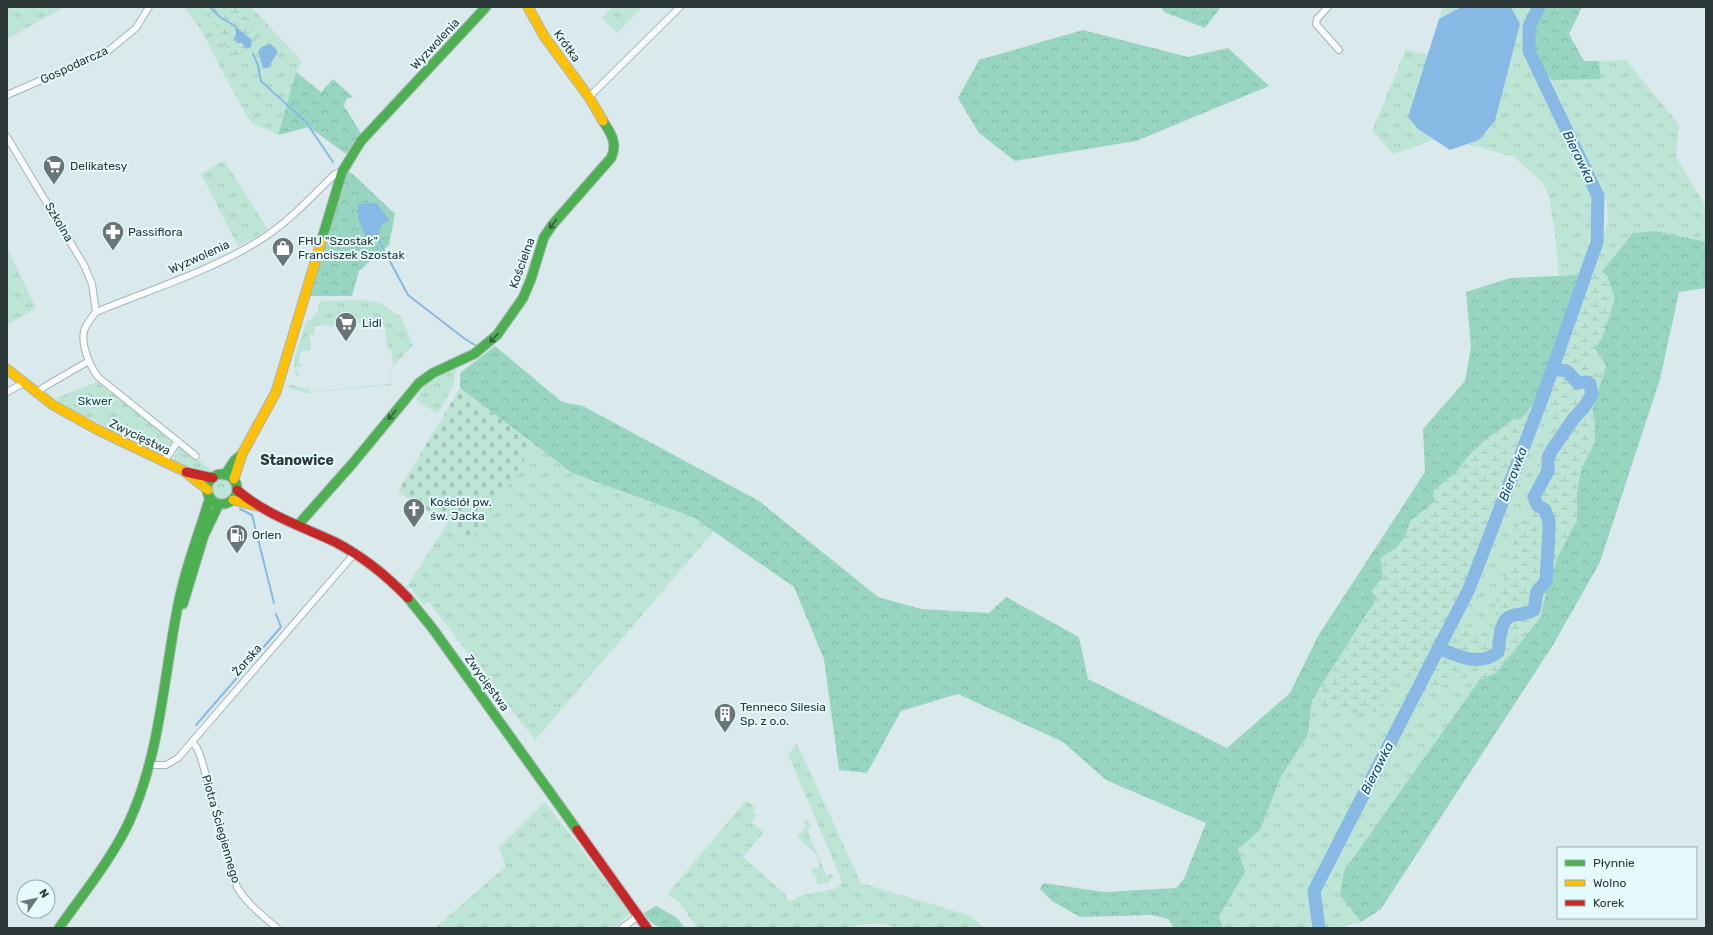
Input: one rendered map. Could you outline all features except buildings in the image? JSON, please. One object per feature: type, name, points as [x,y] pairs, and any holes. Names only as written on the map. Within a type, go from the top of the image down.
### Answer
[{"type":"main road","name":"Wyzwolenia","points":[[234,479],[242,454],[276,392],[342,172],[361,141],[486,7]]},
{"type":"main road","name":"Krótka","points":[[528,7],[544,36],[589,97]]},
{"type":"main road","name":"Kościelna","points":[[298,525],[419,383],[433,373],[474,354],[497,335],[518,307],[532,279],[544,237],[553,224],[611,158],[615,150],[613,140],[589,97]]},
{"type":"main road","name":"Zwycięstwa","points":[[7,368],[24,384],[53,405],[81,421],[184,471],[213,478]]},
{"type":"main road","name":"Wyzwolenia","points":[[225,475],[234,461],[242,454]]},
{"type":"main road","name":"Zwycięstwa","points":[[184,471],[209,493]]},
{"type":"main road","points":[[173,638],[174,621],[182,586],[209,493],[209,483],[213,478],[220,475],[225,475],[234,479],[237,490],[233,500],[229,503],[219,504]]},
{"type":"main road","name":"Zwycięstwa","points":[[237,490],[258,506],[355,553],[383,573],[418,608],[647,928]]},
{"type":"main road","points":[[209,493],[219,504]]},
{"type":"main road","name":"Zwycięstwa","points":[[233,500],[258,506]]},
{"type":"main road","points":[[59,928],[122,837],[140,795],[149,766],[173,638],[204,535],[219,504]]},
{"type":"street","name":"Gospodarcza","points":[[7,95],[108,51],[136,28],[149,7]]},
{"type":"street","points":[[589,97],[680,7]]},
{"type":"street","points":[[1328,7],[1317,19],[1316,25],[1339,50]]},
{"type":"street","name":"Szkolna","points":[[7,137],[84,265],[92,284],[96,312]]},
{"type":"street","name":"Wyzwolenia","points":[[96,312],[220,262],[260,240],[286,220],[335,174],[342,172]]},
{"type":"street","points":[[96,312],[88,323],[84,332],[84,342],[89,362],[98,377],[196,456]]},
{"type":"street","points":[[37,393],[44,387],[89,362]]},
{"type":"street","points":[[7,392],[24,384]]},
{"type":"street","points":[[164,462],[178,441]]},
{"type":"street","name":"Żorska","points":[[149,766],[166,765],[178,758],[355,553]]},
{"type":"street","name":"Piotra Ściegiennego","points":[[192,742],[197,748],[201,758],[237,887],[243,897],[254,909],[277,928]]},
{"type":"street","points":[[622,928],[638,916]]},
{"type":"green space","points":[[7,7],[64,7],[7,39]]},
{"type":"green space","points":[[184,7],[251,7],[302,61],[296,72],[278,135],[251,123],[226,79],[202,31]]},
{"type":"green space","points":[[204,7],[239,7],[251,20],[257,35],[254,45],[236,63],[227,49],[209,11]]},
{"type":"green space","points":[[613,7],[642,7],[617,33],[602,18]]},
{"type":"green space","points":[[1161,7],[1221,7],[1205,28],[1164,12]]},
{"type":"green space","points":[[1443,7],[1461,7],[1439,19]]},
{"type":"green space","points":[[1511,7],[1536,7],[1527,29],[1526,54],[1595,196],[1584,275],[1559,276],[1555,234],[1549,196],[1542,182],[1514,157],[1468,144],[1479,140],[1495,121],[1520,24]]},
{"type":"green space","points":[[1542,7],[1582,7],[1569,34],[1584,61],[1599,61],[1601,79],[1551,80],[1531,52],[1532,27]]},
{"type":"green space","points":[[1083,30],[1188,57],[1228,48],[1269,86],[1136,141],[1015,161],[979,133],[958,98],[979,60]]},
{"type":"green space","points":[[1406,49],[1428,55],[1408,117],[1418,129],[1434,140],[1393,154],[1372,131]]},
{"type":"green space","points":[[1626,60],[1679,125],[1676,157],[1706,207],[1706,242],[1656,231],[1600,274],[1590,274],[1608,222],[1607,203],[1551,80],[1601,79],[1599,61]]},
{"type":"green space","points":[[296,72],[321,92],[333,79],[353,97],[346,99],[344,106],[361,133],[346,154],[309,127],[278,135]]},
{"type":"green space","points":[[224,160],[268,230],[238,246],[201,174]]},
{"type":"green space","points":[[347,170],[395,214],[389,245],[359,271],[352,296],[310,296]]},
{"type":"green space","points":[[1656,231],[1706,242],[1706,288],[1679,292],[1660,379],[1600,562],[1553,645],[1381,909],[1361,922],[1340,895],[1344,871],[1503,647],[1572,473],[1606,366],[1587,335],[1563,330],[1539,397],[1492,455],[1448,486],[1312,700],[1308,734],[1281,777],[1260,830],[1238,849],[1245,872],[1219,917],[1223,928],[1174,928],[1168,919],[1152,915],[1080,917],[1052,901],[1040,889],[1043,883],[1104,892],[1176,888],[1184,879],[1206,823],[1106,780],[1063,742],[958,694],[901,711],[867,773],[839,770],[824,659],[794,587],[693,517],[572,473],[460,388],[460,373],[495,346],[562,402],[583,406],[759,501],[878,597],[921,609],[989,613],[1006,597],[1079,637],[1088,679],[1227,748],[1290,693],[1318,636],[1425,472],[1423,429],[1465,381],[1471,347],[1466,292],[1510,278],[1600,274],[1633,233]]},
{"type":"green space","points":[[7,248],[36,308],[7,325]]},
{"type":"green space","points":[[1586,268],[1607,274],[1615,299],[1602,338],[1586,362],[1597,365],[1599,374],[1592,407],[1595,422],[1595,442],[1581,470],[1577,494],[1577,520],[1549,578],[1541,617],[1496,673],[1483,679],[1474,674],[1419,693],[1413,678],[1402,666],[1381,711],[1354,713],[1339,704],[1315,706],[1333,670],[1378,598],[1371,591],[1383,577],[1380,558],[1395,549],[1405,536],[1411,520],[1433,503],[1434,490],[1457,471],[1469,455],[1485,440],[1514,419],[1530,422],[1448,625],[1481,632],[1495,625],[1497,594],[1507,573],[1512,556],[1516,529],[1529,503],[1552,425],[1544,411],[1552,397],[1546,380]]},
{"type":"green space","points":[[363,300],[380,303],[401,317],[413,345],[390,370],[391,385],[306,393],[286,387],[291,385],[308,389],[310,387],[310,392],[390,384],[389,370],[393,366],[391,349],[388,349],[384,325],[377,325],[377,321],[314,326],[314,334],[310,335],[311,350],[302,350],[298,363],[303,365],[302,367],[297,366],[296,371],[300,373],[296,376],[294,361],[306,323],[315,316],[321,301]]},
{"type":"green space","points":[[1563,330],[1587,335],[1606,366],[1572,473],[1503,647],[1340,895],[1361,922],[1346,925],[1345,928],[1223,928],[1219,918],[1245,872],[1238,849],[1260,830],[1281,777],[1308,734],[1312,700],[1448,486],[1539,397]]},
{"type":"green space","points":[[456,367],[454,383],[438,414],[416,400],[424,385]]},
{"type":"green space","name":"Skwer","points":[[97,382],[168,437],[172,442],[165,451],[159,452],[62,405],[56,398]]},
{"type":"green space","points":[[460,388],[534,445],[472,538],[398,492]]},
{"type":"green space","points":[[534,445],[572,473],[693,517],[714,531],[535,740],[428,601],[423,605],[411,588],[405,589],[448,523],[472,537]]},
{"type":"green space","points":[[179,447],[210,469],[210,472],[206,473],[196,471],[173,460]]},
{"type":"green space","points":[[222,479],[229,482],[232,489],[229,496],[222,499],[215,496],[212,489],[215,482]]},
{"type":"green space","points":[[797,744],[861,883],[971,916],[984,928],[899,928],[884,924],[865,924],[846,928],[697,928],[679,902],[667,894],[746,801],[756,808],[753,811],[757,815],[751,822],[764,832],[743,857],[785,894],[789,902],[803,895],[837,888],[841,884],[842,881],[788,754]]},
{"type":"green space","points":[[545,802],[630,913],[615,928],[435,928],[506,866],[499,848]]},
{"type":"green space","points":[[807,820],[811,826],[807,830],[826,875],[833,875],[829,883],[817,884],[816,880],[818,878],[811,872],[814,868],[817,869],[820,865],[816,854],[797,837],[807,826],[803,821]]},
{"type":"green space","points":[[656,906],[676,917],[685,928],[667,928],[657,926],[652,923],[644,913]]},
{"type":"water","points":[[1461,7],[1511,7],[1520,24],[1495,121],[1479,140],[1450,150],[1418,129],[1408,117],[1439,19]]},
{"type":"water","points":[[235,26],[252,40],[251,47],[246,49],[242,43],[237,43],[234,39],[236,35]]},
{"type":"water","points":[[269,44],[278,52],[268,68],[263,68],[258,51],[262,47]]},
{"type":"water","points":[[377,203],[389,220],[382,225],[377,238],[368,243],[358,218],[358,204]]},
{"type":"waterway","points":[[210,7],[220,17],[235,26]]},
{"type":"waterway","name":"Bierawka","points":[[1319,928],[1314,891],[1469,589],[1539,407],[1597,242],[1598,196],[1529,51],[1529,26],[1539,7]]},
{"type":"waterway","points":[[253,54],[258,65],[261,81],[306,122],[333,162]]},
{"type":"waterway","points":[[377,237],[408,295],[475,345]]},
{"type":"waterway","points":[[1438,648],[1468,659],[1483,659],[1498,652],[1504,622],[1511,616],[1534,610],[1537,592],[1546,581],[1549,521],[1545,510],[1537,505],[1534,497],[1548,471],[1548,458],[1552,450],[1574,418],[1585,406],[1592,394],[1590,384],[1587,382],[1578,383],[1567,371],[1560,370],[1553,365]]},
{"type":"waterway","points":[[240,509],[252,515],[274,603]]},
{"type":"waterway","points":[[196,725],[281,627],[276,614]]},
{"type":"traffic: fast","points":[[321,242],[342,172],[361,141],[486,7]]},
{"type":"traffic: fast","points":[[298,525],[353,463],[419,383],[433,373],[474,354],[497,335],[523,298],[531,279],[544,237],[553,224],[611,158],[614,143],[611,134],[603,121]]},
{"type":"traffic: fast","points":[[225,475],[234,461],[242,454]]},
{"type":"traffic: fast","points":[[222,474],[228,475],[236,483],[237,489],[236,495],[228,503],[222,504],[216,503],[208,495],[207,489],[208,483],[216,475],[222,474]]},
{"type":"traffic: fast","points":[[59,928],[114,850],[129,822],[139,797],[154,746],[179,600],[210,497]]},
{"type":"traffic: fast","points":[[183,604],[204,535],[219,504]]},
{"type":"traffic: fast","points":[[408,598],[433,629],[577,830]]},
{"type":"traffic: slow","points":[[528,7],[544,36],[589,97],[603,121]]},
{"type":"traffic: slow","points":[[234,479],[242,454],[276,392],[321,242]]},
{"type":"traffic: slow","points":[[7,369],[53,405],[96,429],[184,471],[208,490]]},
{"type":"traffic: slow","points":[[233,500],[257,506]]},
{"type":"traffic: jam","points":[[186,472],[213,478]]},
{"type":"traffic: jam","points":[[237,490],[248,499],[272,513],[335,542],[355,554],[383,574],[408,598]]},
{"type":"traffic: jam","points":[[577,830],[647,928]]},
{"type":"place","name":"Delikatesy","points":[[54,186]]},
{"type":"place","name":"Passiflora","points":[[113,252]]},
{"type":"place","name":"FHU \"Szostak\" Franciszek Szostak","points":[[283,268]]},
{"type":"place","name":"Lidl","points":[[346,342]]},
{"type":"place","name":"Kościół pw. św. Jacka","points":[[414,528]]},
{"type":"place","name":"Orlen","points":[[237,554]]},
{"type":"place","name":"Tenneco Silesia Sp. z o.o.","points":[[725,734]]},
{"type":"district","name":"Stanowice","points":[[297,460]]}]
